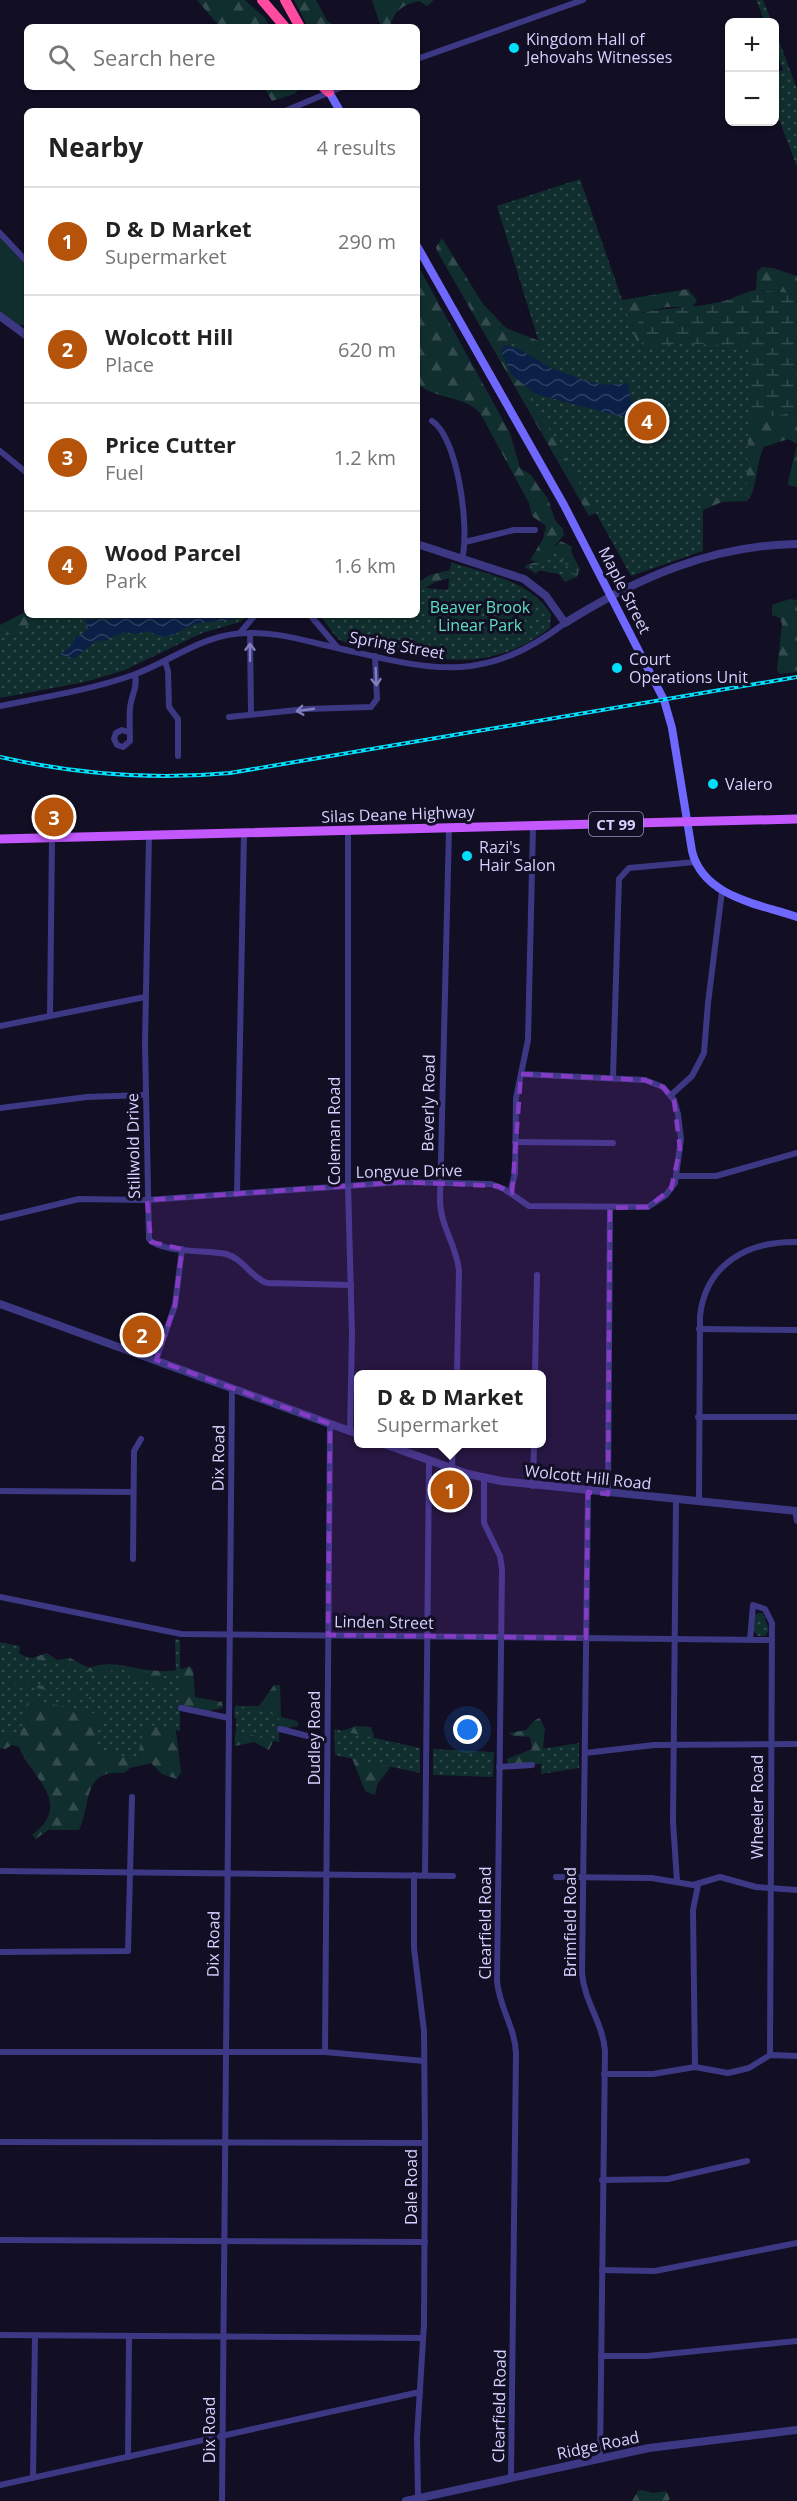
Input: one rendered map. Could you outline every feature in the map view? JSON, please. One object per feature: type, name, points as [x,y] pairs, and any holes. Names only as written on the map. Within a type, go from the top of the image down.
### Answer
[{"type":"highway","points":[[262,0],[282,24]]},
{"type":"highway","points":[[285,0],[298,24]]},
{"type":"main road","points":[[328,90],[338,108]]},
{"type":"main road","name":"Maple Street","points":[[420,251],[612,594],[668,712],[695,862]]},
{"type":"main road","name":"Silas Deane Highway","points":[[0,839],[797,819]]},
{"type":"main road","points":[[695,862],[709,882],[722,891],[797,917]]},
{"type":"street","points":[[420,58],[583,0]]},
{"type":"street","points":[[291,108],[325,90]]},
{"type":"street","points":[[0,232],[24,259]]},
{"type":"street","points":[[0,316],[24,332]]},
{"type":"street","points":[[432,421],[442,430],[461,484],[465,542],[462,559]]},
{"type":"street","points":[[0,451],[24,471]]},
{"type":"street","points":[[465,542],[509,531],[535,530]]},
{"type":"street","name":"Spring Street","points":[[0,706],[92,687],[135,675],[200,643],[240,633],[283,636],[441,668],[481,666],[524,651],[612,594],[652,575],[728,550],[797,544]]},
{"type":"street","points":[[420,545],[512,573],[524,579],[546,596],[566,623]]},
{"type":"street","points":[[240,633],[252,618]]},
{"type":"street","name":"Spring Street","points":[[312,618],[337,648]]},
{"type":"street","points":[[250,633],[251,714]]},
{"type":"street","points":[[229,717],[371,707],[376,699],[375,656]]},
{"type":"street","points":[[165,661],[168,671],[169,707],[178,719],[178,756]]},
{"type":"street","points":[[128,732],[130,704],[136,685],[135,675]]},
{"type":"street","points":[[510,1193],[514,1173],[516,1098],[528,1040],[533,826]]},
{"type":"street","name":"Beverly Road","points":[[449,828],[440,1182],[441,1216],[456,1255],[459,1271],[457,1370]]},
{"type":"street","name":"Coleman Road","points":[[348,831],[348,1185],[354,1433]]},
{"type":"street","points":[[237,1194],[244,833]]},
{"type":"street","name":"Stillwold Drive","points":[[149,836],[145,1095],[148,1234],[151,1242],[162,1247],[230,1255],[241,1262],[258,1279],[267,1283],[351,1285]]},
{"type":"street","points":[[50,1016],[52,838]]},
{"type":"street","points":[[613,1077],[619,879],[628,868],[695,862]]},
{"type":"street","points":[[671,1095],[692,1076],[704,1053],[722,891]]},
{"type":"street","points":[[0,1026],[146,997]]},
{"type":"street","points":[[521,1074],[613,1077],[652,1081],[671,1095],[680,1122],[677,1176],[716,1176],[797,1153]]},
{"type":"street","points":[[0,1108],[87,1097],[145,1095]]},
{"type":"street","points":[[515,1142],[613,1143]]},
{"type":"street","name":"Longvue Drive","points":[[0,1218],[79,1199],[147,1200],[348,1185],[440,1182],[483,1183],[510,1193],[529,1206],[640,1208],[654,1204],[671,1189],[677,1176]]},
{"type":"street","points":[[608,1494],[610,1208]]},
{"type":"street","points":[[699,1502],[699,1329],[705,1294],[716,1274],[728,1261],[758,1245],[797,1242]]},
{"type":"street","points":[[156,1359],[175,1305],[182,1249]]},
{"type":"street","points":[[535,1370],[537,1275]]},
{"type":"street","points":[[0,1304],[354,1433]]},
{"type":"street","points":[[699,1329],[797,1329]]},
{"type":"street","name":"Dix Road","points":[[222,2501],[232,1388]]},
{"type":"street","points":[[698,1417],[797,1417]]},
{"type":"street","name":"Dudley Road","points":[[325,2052],[330,1424]]},
{"type":"street","points":[[132,1559],[134,1451],[141,1439]]},
{"type":"street","name":"Wolcott Hill Road","points":[[397,1448],[484,1478],[588,1492],[796,1511],[797,1521]]},
{"type":"street","points":[[452,1468],[453,1448]]},
{"type":"street","points":[[533,1486],[534,1448]]},
{"type":"street","points":[[425,1875],[429,1460]]},
{"type":"street","name":"Clearfield Road","points":[[484,1478],[484,1523],[501,1563],[497,1981],[501,2001],[515,2036],[516,2053],[511,2477]]},
{"type":"street","points":[[0,1491],[133,1492]]},
{"type":"street","name":"Brimfield Road","points":[[588,1492],[583,1981],[588,2003],[603,2036],[600,2458]]},
{"type":"street","points":[[676,1500],[673,1834],[677,1881]]},
{"type":"street","name":"Linden Street","points":[[0,1597],[172,1633],[772,1640]]},
{"type":"street","name":"Wheeler Road","points":[[750,1640],[753,1605],[769,1613],[772,1640],[770,2055]]},
{"type":"street","points":[[181,1708],[229,1718]]},
{"type":"street","points":[[280,1729],[327,1741]]},
{"type":"street","points":[[585,1753],[674,1744],[797,1744]]},
{"type":"street","points":[[499,1767],[532,1765]]},
{"type":"street","points":[[0,1952],[128,1951],[132,1797]]},
{"type":"street","points":[[0,1871],[453,1876]]},
{"type":"street","name":"Dale Road","points":[[414,1875],[414,1948],[423,2011],[425,2143],[423,2338],[418,2498]]},
{"type":"street","points":[[556,1877],[677,1881],[698,1885],[720,1877],[771,1888],[797,1890]]},
{"type":"street","points":[[694,2067],[693,1910],[698,1885]]},
{"type":"street","points":[[0,2052],[325,2052],[424,2061]]},
{"type":"street","points":[[604,2074],[661,2074],[694,2067],[722,2073],[735,2072],[749,2068],[770,2055],[797,2056]]},
{"type":"street","points":[[0,2142],[425,2143]]},
{"type":"street","points":[[603,2180],[668,2179],[747,2161]]},
{"type":"street","points":[[0,2240],[424,2242]]},
{"type":"street","points":[[602,2270],[655,2271],[797,2243]]},
{"type":"street","points":[[0,2335],[423,2338]]},
{"type":"street","points":[[33,2478],[35,2335]]},
{"type":"street","points":[[128,2457],[129,2336]]},
{"type":"street","points":[[601,2356],[656,2355],[797,2341]]},
{"type":"street","points":[[0,2485],[420,2392]]},
{"type":"street","name":"Ridge Road","points":[[406,2501],[600,2458],[675,2444],[797,2430]]},
{"type":"highlighted area","points":[[521,1074],[645,1080],[663,1087],[674,1100],[680,1149],[671,1189],[648,1207],[610,1208],[608,1494],[588,1492],[586,1638],[328,1635],[330,1424],[156,1360],[175,1305],[182,1249],[151,1242],[147,1200],[403,1182],[498,1186],[512,1193]]},
{"type":"green space","points":[[197,0],[245,0],[268,24],[217,24]]},
{"type":"green space","points":[[294,0],[316,0],[327,21],[333,24],[306,24]]},
{"type":"green space","points":[[372,0],[434,0],[427,6],[419,1],[408,4],[397,12],[391,24],[380,24]]},
{"type":"green space","points":[[756,0],[763,0],[770,18],[763,18]]},
{"type":"green space","points":[[779,41],[797,89],[797,167],[779,120],[779,72],[783,70],[779,59]]},
{"type":"green space","points":[[266,90],[298,90],[294,94],[272,101]]},
{"type":"green space","points":[[580,179],[639,348],[685,343],[751,348],[746,498],[703,498],[703,551],[631,576],[504,348],[513,343],[546,365],[497,206]]},
{"type":"green space","points":[[0,237],[24,264],[24,326],[19,325],[0,311]]},
{"type":"green space","points":[[442,238],[483,304],[506,328],[558,348],[622,300],[688,289],[697,301],[692,307],[667,307],[641,313],[639,323],[641,352],[747,416],[776,416],[797,411],[797,444],[788,439],[764,447],[753,491],[747,501],[722,502],[701,511],[598,512],[589,516],[436,247]],"holes":[[[519,349],[551,368],[512,375],[501,352]]]},
{"type":"green space","points":[[762,267],[797,276],[797,294],[756,290],[757,272]]},
{"type":"green space","points":[[420,269],[510,433],[520,468],[531,475],[548,499],[555,520],[563,529],[564,535],[545,558],[539,562],[530,560],[543,539],[546,526],[532,516],[529,503],[480,413],[466,403],[426,390],[420,386]]},
{"type":"green space","points":[[756,290],[797,294],[797,411],[776,416],[747,416],[641,352],[638,323],[641,313],[720,302]]},
{"type":"green space","points":[[797,444],[797,487],[788,485]]},
{"type":"green space","points":[[561,541],[572,547],[571,552],[580,569],[577,577],[565,582],[558,573],[540,569],[536,574],[525,566],[545,558]]},
{"type":"green space","points":[[554,543],[558,555],[576,577],[525,568],[527,565],[540,565]]},
{"type":"green space","name":"Beaver Brook Linear Park","points":[[451,562],[493,575],[519,586],[542,602],[551,614],[550,628],[530,642],[509,651],[469,660],[448,660],[344,642],[335,635],[322,618],[420,618],[420,587],[448,590]]},
{"type":"green space","points":[[454,569],[454,577],[438,581],[420,590],[420,581],[430,575]]},
{"type":"green space","points":[[790,599],[797,600],[797,672],[780,674],[777,670],[782,624],[780,618],[772,615],[772,605]]},
{"type":"green space","points":[[24,613],[24,618],[43,618],[0,644],[0,625]]},
{"type":"green space","points":[[43,618],[245,618],[240,622],[202,633],[125,670],[85,682],[0,698],[0,638]]},
{"type":"green space","points":[[763,1613],[769,1630],[765,1636],[758,1636],[753,1631],[755,1615]]},
{"type":"green space","points":[[175,1639],[180,1640],[180,1731],[145,1724],[137,1759],[94,1750],[102,1715],[28,1699],[20,1736],[0,1732],[0,1642],[20,1646],[19,1655],[110,1676],[113,1665],[131,1669],[129,1680],[141,1683],[143,1671],[150,1672],[148,1685],[160,1688],[162,1675],[176,1677]],"holes":[[[13,1679],[105,1702],[12,1683]]]},
{"type":"green space","points":[[14,1650],[29,1659],[47,1653],[57,1660],[70,1658],[89,1668],[113,1664],[162,1671],[190,1666],[193,1670],[195,1697],[222,1702],[223,1708],[199,1713],[171,1708],[151,1721],[175,1723],[181,1772],[177,1779],[162,1774],[151,1763],[130,1768],[124,1773],[101,1776],[91,1790],[79,1830],[48,1830],[36,1839],[32,1835],[44,1823],[50,1812],[50,1802],[46,1791],[19,1747],[12,1745],[5,1749],[0,1748],[0,1651]]},
{"type":"green space","points":[[274,1685],[280,1685],[281,1717],[297,1721],[299,1726],[279,1729],[269,1750],[254,1742],[235,1746],[235,1733],[240,1728],[234,1714],[235,1706],[259,1706]]},
{"type":"green space","points":[[236,1705],[279,1716],[279,1742],[236,1731]]},
{"type":"green space","points":[[540,1718],[545,1729],[543,1747],[549,1762],[509,1769],[507,1759],[532,1749],[530,1737],[513,1736],[509,1733],[526,1730]]},
{"type":"green space","points":[[356,1726],[371,1727],[376,1743],[342,1731]]},
{"type":"green space","points":[[334,1729],[420,1748],[420,1773],[335,1755]]},
{"type":"green space","points":[[579,1743],[579,1768],[541,1774],[542,1749]]},
{"type":"green space","points":[[433,1749],[494,1752],[493,1777],[433,1775]]},
{"type":"green space","points":[[352,1758],[386,1765],[390,1768],[378,1783],[375,1795],[365,1791]]},
{"type":"green space","points":[[638,2491],[653,2493],[666,2491],[670,2499],[668,2501],[632,2501]]},
{"type":"water","points":[[504,345],[519,349],[551,368],[589,382],[607,385],[628,383],[634,415],[619,416],[535,394],[512,375],[501,352]]},
{"type":"water","points":[[236,618],[197,624],[169,636],[156,635],[148,631],[136,634],[124,632],[107,640],[96,641],[75,658],[59,655],[70,647],[75,638],[88,630],[86,620]]},
{"type":"railway","points":[[0,757],[57,768],[115,774],[173,776],[230,773],[797,677]]},
{"type":"place","name":"Kingdom Hall of Jehovahs Witnesses","points":[[514,48]]},
{"type":"place","name":"Wood Parcel","points":[[647,421]]},
{"type":"place","name":"Court Operations Unit","points":[[617,668]]},
{"type":"place","name":"Valero","points":[[713,784]]},
{"type":"place","name":"Price Cutter","points":[[54,817]]},
{"type":"place","name":"Razi's Hair Salon","points":[[467,856]]},
{"type":"place","name":"Wolcott Hill","points":[[142,1335]]},
{"type":"place","name":"D & D Market","points":[[450,1490]]}]
